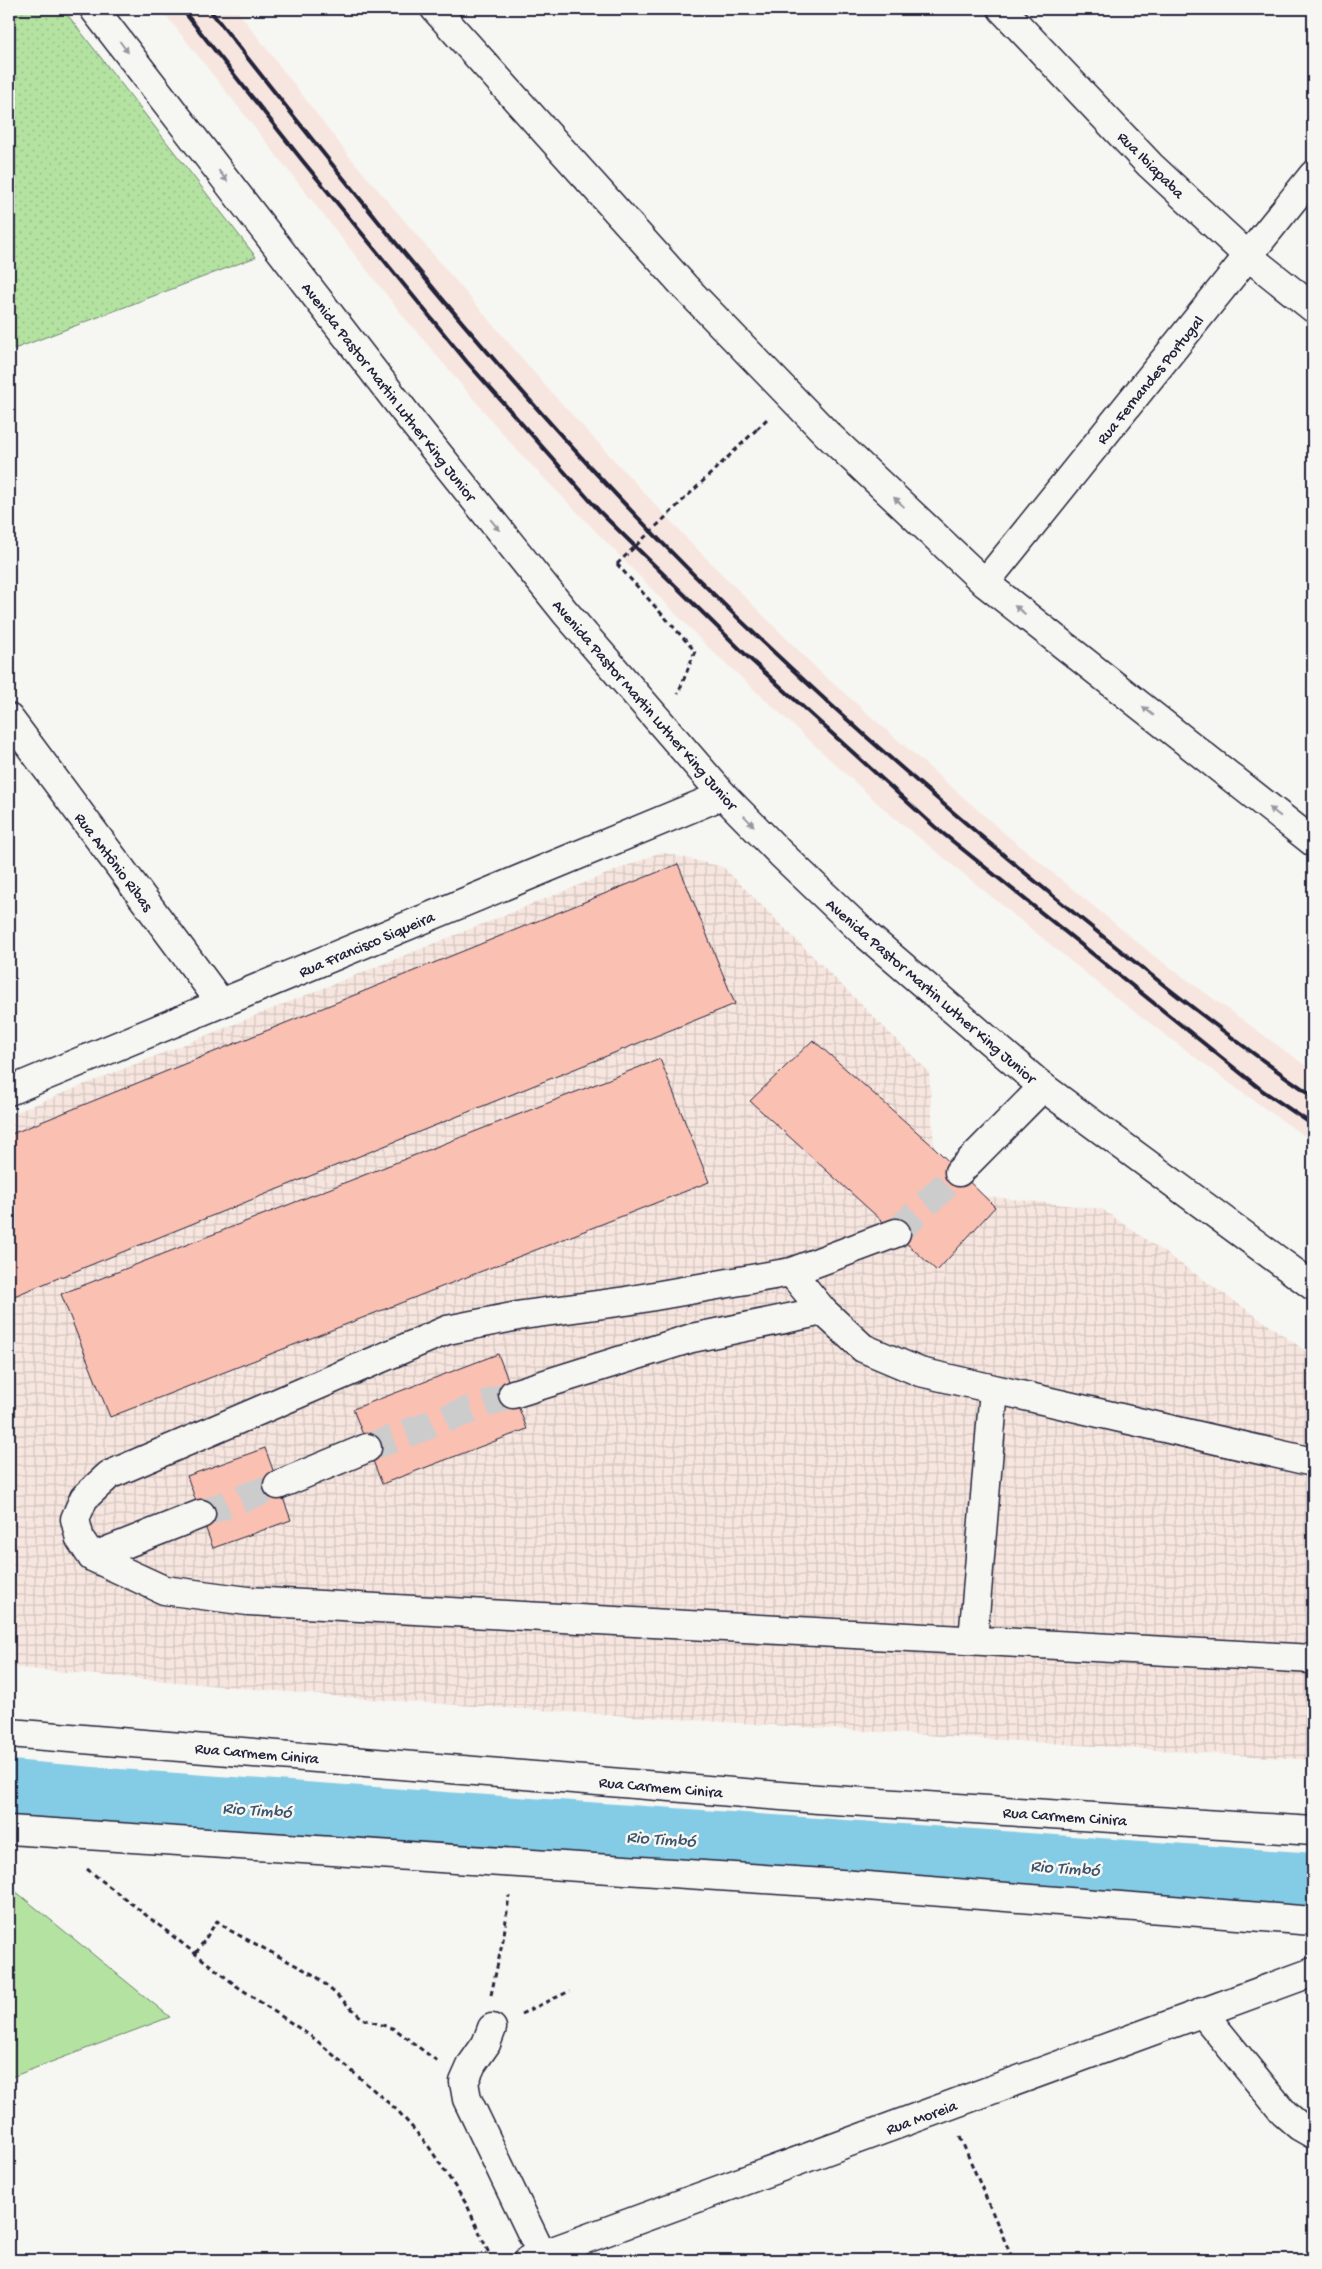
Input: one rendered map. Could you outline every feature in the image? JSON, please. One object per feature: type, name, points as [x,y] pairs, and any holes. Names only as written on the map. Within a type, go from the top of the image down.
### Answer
[{"type":"street","name":"Avenida Pastor Martin Luther King Junior","points":[[94,9],[415,425],[565,612],[664,729],[723,795],[781,854],[864,933],[1042,1087],[1313,1286]]},
{"type":"street","points":[[435,9],[686,288],[826,433],[985,582],[1313,842]]},
{"type":"street","name":"Rua Ibiapaba","points":[[1002,9],[1150,165],[1248,256],[1313,308]]},
{"type":"street","name":"Rua Fernandes Portugal","points":[[985,582],[1313,175]]},
{"type":"street","name":"Rua Antônio Ribas","points":[[9,718],[221,1003]]},
{"type":"street","name":"Rua Francisco Siqueira","points":[[9,1090],[723,795]]},
{"type":"street","points":[[959,1172],[1042,1087]]},
{"type":"street","points":[[896,1233],[791,1272],[626,1301],[523,1314],[447,1330],[109,1475],[84,1498],[75,1519],[80,1539],[92,1557],[164,1590],[248,1600],[1313,1659]]},
{"type":"street","points":[[791,1272],[823,1311],[863,1348],[920,1372],[1313,1462]]},
{"type":"street","points":[[513,1394],[692,1338],[823,1311]]},
{"type":"street","points":[[973,1640],[994,1388]]},
{"type":"street","points":[[278,1485],[368,1448]]},
{"type":"street","points":[[92,1557],[201,1514]]},
{"type":"street","name":"Rua Carmem Cinira","points":[[9,1733],[818,1799],[1313,1831]]},
{"type":"street","points":[[9,1830],[841,1884],[1313,1921]]},
{"type":"street","name":"Rua Moreia","points":[[535,2258],[1313,1972]]},
{"type":"street","points":[[1202,2012],[1284,2113],[1299,2126],[1313,2134]]},
{"type":"street","points":[[492,2028],[486,2044],[472,2064],[464,2082],[467,2099],[535,2258]]},
{"type":"path","points":[[664,729],[695,651],[617,564],[773,413]]},
{"type":"path","points":[[513,1864],[504,1935],[486,2016],[492,2028],[570,1991]]},
{"type":"path","points":[[82,1865],[238,1987],[314,2039],[399,2112],[429,2147],[466,2205],[492,2260]]},
{"type":"path","points":[[196,1953],[217,1921],[231,1931],[316,1976],[363,2019],[395,2029],[464,2082]]},
{"type":"path","points":[[947,2106],[1013,2260]]},
{"type":"shaded area","points":[[161,9],[236,9],[349,156],[550,391],[689,541],[819,671],[1003,832],[1153,955],[1313,1071],[1313,1142],[1243,1093],[1115,997],[885,810],[708,647],[515,448],[404,317]]},
{"type":"shaded area","points":[[661,852],[723,867],[929,1072],[934,1147],[983,1196],[1102,1209],[1313,1356],[1313,1760],[366,1699],[9,1667],[9,1115]]},
{"type":"green space","points":[[9,9],[63,9],[256,257],[9,351]]},
{"type":"green space","points":[[9,1886],[170,2017],[9,2078]]},
{"type":"building","points":[[678,864],[735,1004],[9,1298],[9,1135]]},
{"type":"building","points":[[813,1040],[934,1147],[995,1207],[937,1271],[750,1101]]},
{"type":"building","points":[[660,1059],[709,1182],[110,1417],[61,1294]]},
{"type":"building","points":[[498,1354],[527,1429],[382,1484],[353,1409]]},
{"type":"building","points":[[265,1448],[291,1520],[213,1548],[187,1476]]},
{"type":"waterway","name":"Rio Timbó","points":[[9,1792],[1313,1885]]},
{"type":"tunnel","points":[[896,1233],[959,1172]]},
{"type":"tunnel","points":[[367,1448],[513,1394]]},
{"type":"tunnel","points":[[201,1514],[278,1485]]},
{"type":"railway","points":[[182,9],[467,362],[601,513],[750,659],[935,827],[1263,1091],[1313,1125]]},
{"type":"railway","points":[[209,9],[409,259],[513,382],[621,500],[721,602],[878,747],[986,840],[1175,994],[1313,1096]]}]
